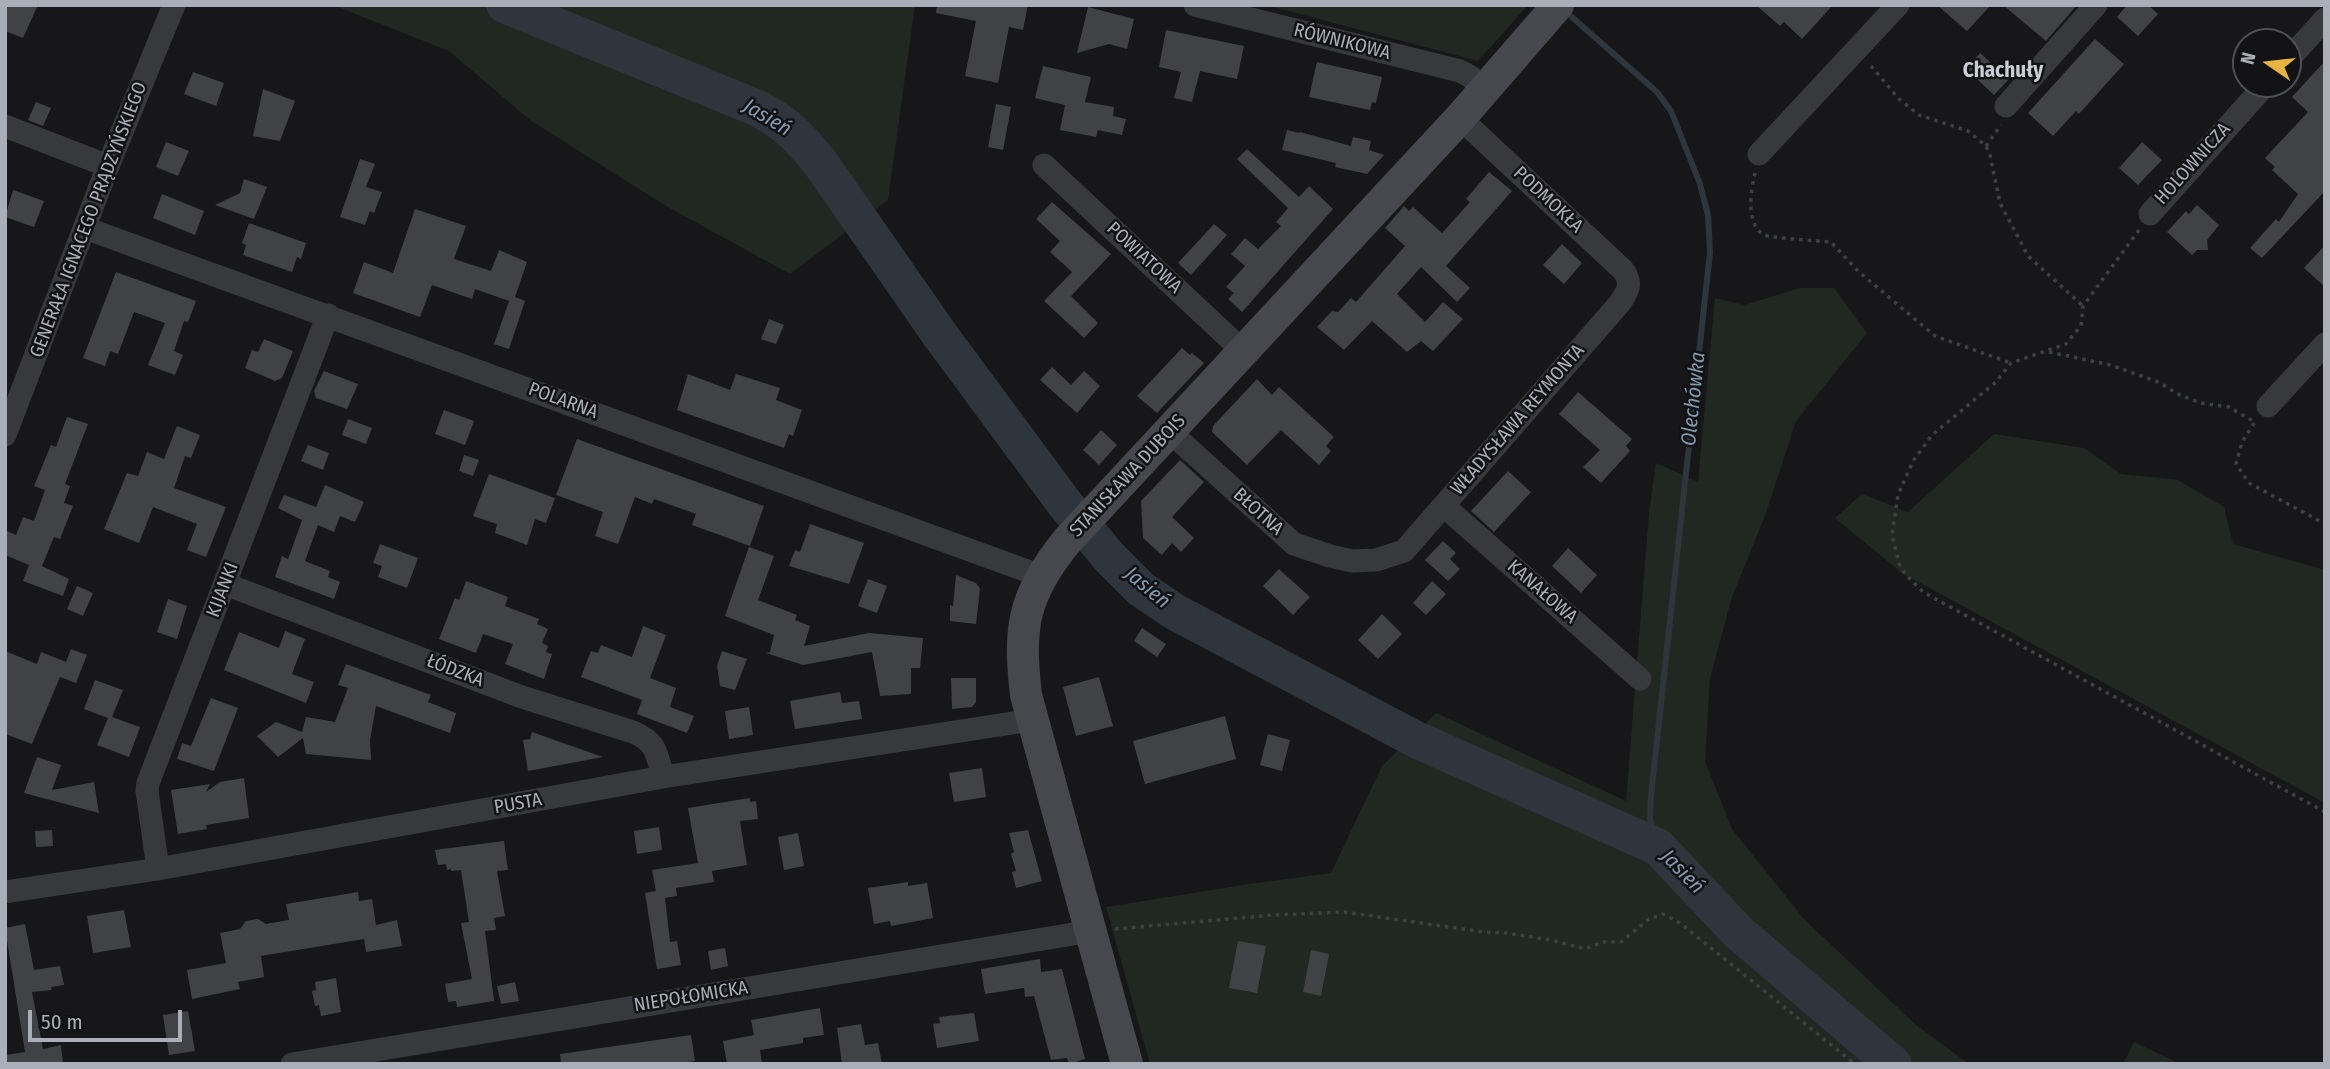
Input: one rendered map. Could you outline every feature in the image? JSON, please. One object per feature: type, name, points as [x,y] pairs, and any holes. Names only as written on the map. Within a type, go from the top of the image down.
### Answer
[{"type":"street","name":"GENERAŁA IGNACEGO PRĄDZYŃSKIEGO","points":[[5,435],[108,166],[174,5]]},
{"type":"street","name":"RÓWNIKOWA","points":[[1195,5],[1460,71],[1471,76],[1483,89]]},
{"type":"street","points":[[1759,154],[1898,5]]},
{"type":"street","points":[[2006,106],[2096,5]]},
{"type":"street","name":"STANISŁAWA DUBOIS","points":[[1128,1064],[1032,720],[1025,684],[1023,633],[1032,594],[1041,576],[1102,503],[1460,118],[1552,13]]},
{"type":"street","points":[[2302,44],[2325,19]]},
{"type":"street","name":"HOLOWNICZA","points":[[2150,214],[2254,98]]},
{"type":"street","name":"PODMOKŁA","points":[[1460,118],[1623,270],[1629,278],[1629,287]]},
{"type":"street","points":[[5,126],[108,166]]},
{"type":"street","name":"POWIATOWA","points":[[1044,165],[1243,351]]},
{"type":"street","name":"POLARNA","points":[[85,228],[1041,576]]},
{"type":"street","name":"WŁADYSŁAWA REYMONTA","points":[[1404,551],[1619,304],[1629,287]]},
{"type":"street","name":"KIJANKI","points":[[158,869],[148,783],[328,315]]},
{"type":"street","points":[[2268,405],[2325,344]]},
{"type":"street","name":"BŁOTNA","points":[[1169,431],[1294,544],[1352,561],[1376,561],[1404,551]]},
{"type":"street","name":"KANAŁOWA","points":[[1444,506],[1640,678]]},
{"type":"street","name":"ŁÓDZKA","points":[[225,584],[522,696],[648,738],[653,743],[663,777]]},
{"type":"street","name":"PUSTA","points":[[5,892],[158,869],[663,777],[1032,720]]},
{"type":"street","name":"NIEPOŁOMICKA","points":[[292,1064],[1091,931]]},
{"type":"path","points":[[1858,50],[1899,99],[1909,107],[1920,115],[1968,131],[1986,146],[2000,203],[2028,256],[2084,306]]},
{"type":"path","points":[[1759,154],[1750,190],[1754,223],[1765,235],[1831,243],[1858,272],[1935,336],[2011,363]]},
{"type":"path","points":[[2150,214],[2084,306],[2081,326],[2066,344],[2011,363],[1987,391],[1932,435],[1913,461],[1898,495],[1893,520],[1899,563],[1905,574],[1923,592],[2325,812]]},
{"type":"path","points":[[2047,351],[2111,365],[2158,382],[2201,403],[2229,407],[2255,422],[2242,442],[2236,464],[2249,483],[2323,523],[2325,530]]},
{"type":"path","points":[[1091,931],[1273,915],[1344,912],[1506,933],[1585,949],[1603,942],[1621,942],[1649,919],[1663,914],[1680,923],[1855,1064]]},
{"type":"shaded area","points":[[333,5],[915,5],[888,200],[790,274],[666,206],[530,120],[449,51]]},
{"type":"shaded area","points":[[1266,5],[1528,5],[1478,61]]},
{"type":"shaded area","points":[[1800,288],[1834,288],[1867,333],[1796,421],[1766,513],[1732,597],[1710,678],[1705,761],[1732,829],[1804,919],[1916,1025],[1969,1064],[1150,1064],[1106,907],[1331,873],[1382,766],[1436,713],[1626,801],[1649,513],[1656,463],[1698,482],[1715,298],[1744,305]]},
{"type":"shaded area","points":[[1994,434],[2084,448],[2121,474],[2178,480],[2224,507],[2233,544],[2325,570],[2325,803],[1902,573],[1835,518],[1862,494],[1908,512]]},
{"type":"shaded area","points":[[2134,1042],[2180,1064],[2123,1064]]},
{"type":"building","points":[[5,5],[38,5],[23,38],[5,31]]},
{"type":"building","points":[[937,5],[1028,5],[1023,30],[1009,27],[998,83],[965,76],[976,21],[936,13]]},
{"type":"building","points":[[1756,5],[1833,5],[1802,39],[1784,22],[1780,26]]},
{"type":"building","points":[[1937,5],[1991,5],[1967,31]]},
{"type":"building","points":[[2003,5],[2077,5],[2046,41]]},
{"type":"building","points":[[2127,5],[2148,5],[2158,14],[2138,36],[2117,17]]},
{"type":"building","points":[[1088,7],[1134,19],[1127,49],[1109,44],[1077,53]]},
{"type":"building","points":[[1166,30],[1244,46],[1237,79],[1200,71],[1192,102],[1174,98],[1181,72],[1159,67]]},
{"type":"building","points":[[2095,39],[2124,64],[2079,114],[2076,111],[2053,136],[2028,113]]},
{"type":"building","points":[[1980,53],[2009,79],[1994,95],[1966,69]]},
{"type":"building","points":[[2325,61],[2325,191],[2262,258],[2250,248],[2276,219],[2279,222],[2298,194],[2272,170],[2275,167],[2265,158],[2308,112],[2293,98],[2302,98],[2302,86]]},
{"type":"building","points":[[1317,62],[1382,77],[1376,103],[1372,102],[1370,110],[1309,97]]},
{"type":"building","points":[[1043,66],[1091,77],[1085,102],[1114,107],[1113,116],[1126,119],[1122,135],[1098,130],[1096,137],[1060,130],[1065,105],[1035,98]]},
{"type":"building","points":[[193,72],[224,83],[216,106],[184,94]]},
{"type":"building","points":[[263,89],[295,101],[280,141],[253,136]]},
{"type":"building","points":[[36,102],[51,108],[43,126],[28,120]]},
{"type":"building","points":[[996,104],[1011,107],[1003,150],[988,147]]},
{"type":"building","points":[[1287,130],[1351,146],[1353,137],[1371,141],[1369,150],[1384,155],[1367,174],[1335,167],[1336,163],[1282,150]]},
{"type":"building","points":[[166,142],[189,151],[178,176],[156,167]]},
{"type":"building","points":[[2142,142],[2162,160],[2138,185],[2119,168]]},
{"type":"building","points":[[1247,149],[1299,197],[1309,186],[1333,209],[1242,312],[1228,299],[1234,293],[1226,287],[1245,266],[1231,254],[1245,238],[1258,249],[1281,226],[1276,222],[1288,208],[1237,159]]},
{"type":"building","points":[[360,159],[375,164],[366,187],[382,192],[374,213],[370,211],[365,225],[340,217]]},
{"type":"building","points":[[1489,172],[1512,191],[1446,266],[1470,288],[1457,302],[1421,267],[1397,294],[1425,322],[1443,302],[1463,319],[1433,351],[1421,341],[1407,352],[1372,321],[1344,350],[1317,327],[1332,311],[1338,312],[1351,298],[1356,302],[1405,246],[1385,228],[1404,206],[1409,211],[1413,207],[1442,233],[1470,202],[1466,199]]},
{"type":"building","points":[[244,179],[267,187],[254,219],[215,205],[240,193]]},
{"type":"building","points":[[13,190],[44,201],[34,227],[5,217]]},
{"type":"building","points":[[162,194],[204,211],[195,235],[153,218]]},
{"type":"building","points":[[1052,202],[1111,254],[1071,296],[1098,323],[1084,338],[1044,301],[1072,272],[1050,252],[1060,241],[1036,219]]},
{"type":"building","points":[[2197,205],[2219,225],[2207,240],[2208,250],[2197,250],[2192,255],[2167,232],[2186,211],[2189,214]]},
{"type":"building","points":[[415,209],[466,226],[454,259],[491,271],[499,250],[527,262],[515,297],[525,301],[509,349],[494,344],[509,301],[475,289],[472,299],[432,285],[420,317],[353,293],[364,262],[393,273]]},
{"type":"building","points":[[249,223],[306,243],[301,259],[297,257],[292,272],[243,255],[246,245],[242,243]]},
{"type":"building","points":[[1214,224],[1227,235],[1191,275],[1178,263]]},
{"type":"building","points":[[1562,244],[1582,263],[1564,284],[1543,265]]},
{"type":"building","points":[[2325,245],[2325,287],[2304,268]]},
{"type":"building","points":[[116,272],[196,301],[188,322],[184,321],[174,351],[183,355],[175,375],[148,365],[165,323],[134,312],[118,354],[110,351],[105,366],[83,358]]},
{"type":"building","points":[[769,319],[784,325],[776,344],[761,339]]},
{"type":"building","points":[[264,339],[293,351],[282,378],[275,381],[245,368],[252,350],[258,352]]},
{"type":"building","points":[[1182,348],[1204,363],[1157,413],[1137,396]]},
{"type":"building","points":[[1052,367],[1071,385],[1084,371],[1100,386],[1077,413],[1040,380]]},
{"type":"building","points":[[324,371],[358,384],[347,409],[316,398],[314,391]]},
{"type":"building","points":[[688,374],[730,390],[736,374],[780,388],[776,400],[802,410],[793,436],[789,434],[784,448],[677,410]]},
{"type":"building","points":[[1257,379],[1272,395],[1279,387],[1334,437],[1326,446],[1331,451],[1319,465],[1281,430],[1247,465],[1212,432],[1213,426]]},
{"type":"building","points":[[1578,392],[1632,439],[1626,446],[1630,451],[1601,483],[1583,467],[1600,450],[1559,414]]},
{"type":"building","points":[[444,410],[474,421],[465,445],[435,434]]},
{"type":"building","points":[[67,417],[88,424],[65,484],[70,486],[64,503],[73,506],[60,539],[54,537],[42,566],[69,579],[63,596],[23,581],[29,565],[5,555],[5,530],[16,535],[23,517],[34,521],[45,490],[34,486],[51,445],[56,447]]},
{"type":"building","points":[[348,419],[372,428],[366,444],[342,435]]},
{"type":"building","points":[[177,426],[200,435],[191,458],[185,456],[174,488],[226,507],[206,557],[187,550],[197,524],[153,507],[139,543],[104,529],[127,473],[138,476],[147,452],[164,459]]},
{"type":"building","points":[[1101,430],[1117,445],[1099,465],[1083,450]]},
{"type":"building","points":[[577,439],[764,506],[750,546],[692,525],[696,514],[654,499],[652,504],[635,497],[618,544],[595,536],[603,512],[556,495]]},
{"type":"building","points":[[308,445],[329,453],[323,470],[301,461]]},
{"type":"building","points":[[464,455],[479,460],[473,476],[459,471]]},
{"type":"building","points":[[1180,460],[1204,482],[1172,517],[1194,538],[1181,552],[1172,543],[1162,555],[1143,538],[1141,501]]},
{"type":"building","points":[[1508,471],[1531,492],[1494,532],[1471,511]]},
{"type":"building","points":[[489,474],[555,498],[546,523],[535,519],[527,545],[495,533],[497,524],[473,516]]},
{"type":"building","points":[[325,485],[364,502],[355,522],[340,516],[334,532],[318,525],[305,561],[330,571],[328,577],[340,582],[334,599],[275,577],[282,556],[288,559],[302,520],[278,508],[284,495],[316,507]]},
{"type":"building","points":[[810,524],[864,543],[849,584],[789,566],[795,550],[800,552]]},
{"type":"building","points":[[1443,541],[1456,553],[1450,559],[1460,569],[1448,581],[1425,560]]},
{"type":"building","points":[[380,544],[418,558],[407,588],[378,577],[382,566],[373,563]]},
{"type":"building","points":[[749,547],[774,556],[758,600],[797,615],[795,620],[810,626],[804,646],[869,633],[923,638],[920,668],[911,668],[911,694],[880,696],[872,652],[803,665],[766,653],[770,652],[774,635],[725,616]]},
{"type":"building","points":[[1568,548],[1597,575],[1581,593],[1552,566]]},
{"type":"building","points":[[1279,569],[1310,597],[1293,615],[1263,586]]},
{"type":"building","points":[[956,575],[976,583],[980,589],[976,624],[950,621]]},
{"type":"building","points":[[868,579],[887,586],[877,613],[858,606]]},
{"type":"building","points":[[466,581],[508,597],[505,606],[539,619],[537,624],[548,629],[542,643],[548,646],[546,652],[552,654],[544,679],[505,664],[513,644],[483,634],[476,653],[439,639],[455,598],[459,600]]},
{"type":"building","points":[[1432,581],[1446,594],[1426,615],[1413,603]]},
{"type":"building","points":[[77,586],[93,593],[83,616],[67,609]]},
{"type":"building","points":[[168,599],[187,606],[177,639],[157,632]]},
{"type":"building","points":[[1382,614],[1402,634],[1378,659],[1358,640]]},
{"type":"building","points":[[643,626],[666,635],[650,678],[676,688],[670,707],[694,716],[687,733],[637,714],[642,700],[581,677],[591,651],[598,653],[601,645],[632,657]]},
{"type":"building","points":[[1142,628],[1166,644],[1157,657],[1134,641]]},
{"type":"building","points":[[285,631],[305,639],[292,674],[314,682],[306,703],[224,670],[239,632],[279,648]]},
{"type":"building","points":[[71,649],[87,655],[76,683],[60,677],[32,744],[5,734],[5,651],[37,664],[41,652],[66,662]]},
{"type":"building","points":[[722,651],[747,659],[735,690],[720,686],[717,666]]},
{"type":"building","points":[[346,664],[431,695],[428,702],[456,713],[450,733],[376,706],[370,740],[371,760],[306,754],[303,738],[278,757],[257,736],[276,722],[302,732],[306,717],[335,722],[348,688],[338,685]]},
{"type":"building","points":[[1099,677],[1113,726],[1076,736],[1063,687]]},
{"type":"building","points":[[951,678],[976,678],[976,702],[972,707],[952,709]]},
{"type":"building","points":[[95,680],[123,690],[112,717],[140,727],[129,757],[97,745],[108,718],[84,709]]},
{"type":"building","points":[[840,692],[842,703],[859,701],[862,719],[795,729],[790,701]]},
{"type":"building","points":[[211,698],[238,708],[214,771],[177,759],[182,743],[191,746]]},
{"type":"building","points":[[749,707],[753,735],[729,739],[725,711]]},
{"type":"building","points":[[1225,716],[1236,759],[1145,784],[1133,741]]},
{"type":"building","points":[[532,732],[603,757],[528,771],[523,740],[530,739]]},
{"type":"building","points":[[1268,734],[1290,740],[1282,771],[1260,765]]},
{"type":"building","points":[[37,757],[61,765],[52,790],[94,782],[99,813],[24,793]]},
{"type":"building","points":[[982,768],[986,797],[954,802],[949,773]]},
{"type":"building","points":[[244,778],[249,818],[206,825],[207,829],[178,834],[171,790],[210,784],[206,792],[220,782]]},
{"type":"building","points":[[750,798],[750,802],[756,801],[758,819],[740,821],[747,865],[712,871],[714,882],[676,888],[677,896],[665,898],[670,942],[677,941],[681,965],[657,969],[645,893],[656,891],[652,870],[698,863],[688,808]]},
{"type":"building","points":[[659,827],[662,850],[637,854],[634,831]]},
{"type":"building","points":[[52,830],[53,846],[36,847],[35,831]]},
{"type":"building","points":[[1028,830],[1042,881],[1016,888],[1012,872],[1016,871],[1011,854],[1014,852],[1009,833]]},
{"type":"building","points":[[798,833],[804,866],[784,870],[778,837]]},
{"type":"building","points":[[504,841],[508,870],[497,871],[505,916],[494,918],[496,930],[485,931],[494,1001],[457,1007],[456,1001],[448,1002],[445,984],[472,979],[461,923],[469,922],[461,870],[451,871],[447,870],[446,864],[438,865],[435,850]]},
{"type":"building","points":[[908,882],[908,886],[927,883],[933,918],[891,926],[890,921],[874,924],[868,888]]},
{"type":"building","points":[[358,892],[359,901],[372,899],[376,925],[397,920],[402,946],[366,952],[364,939],[261,956],[264,977],[238,982],[240,989],[192,999],[187,970],[226,963],[220,933],[240,929],[246,921],[258,919],[266,924],[289,920],[286,904]]},
{"type":"building","points":[[124,910],[131,947],[93,953],[87,916]]},
{"type":"building","points":[[25,924],[34,970],[60,966],[64,985],[51,987],[52,990],[32,992],[43,1049],[61,1045],[63,1064],[7,1064],[6,1055],[25,1052],[5,928]]},
{"type":"building","points":[[1238,941],[1266,946],[1257,993],[1229,988]]},
{"type":"building","points":[[725,948],[728,966],[711,970],[708,951]]},
{"type":"building","points":[[1311,950],[1329,954],[1321,996],[1303,992]]},
{"type":"building","points":[[1040,959],[1041,972],[1062,969],[1085,1059],[1069,1064],[1067,1058],[1051,1060],[1034,996],[1025,997],[1024,988],[985,994],[981,969]]},
{"type":"building","points":[[336,978],[341,1012],[321,1016],[319,1005],[315,1006],[312,991],[316,990],[315,982]]},
{"type":"building","points":[[515,982],[519,1001],[501,1004],[497,986]]},
{"type":"building","points":[[820,1008],[824,1035],[803,1038],[803,1043],[760,1050],[762,1064],[727,1064],[723,1041],[754,1035],[751,1020]]},
{"type":"building","points":[[188,1011],[195,1051],[169,1055],[163,1015]]},
{"type":"building","points":[[974,1013],[979,1041],[937,1048],[933,1024],[940,1023],[939,1017]]},
{"type":"building","points":[[861,1024],[865,1045],[878,1043],[882,1064],[842,1064],[837,1028]]},
{"type":"building","points":[[691,1035],[695,1061],[674,1064],[561,1064],[560,1054]]},
{"type":"waterway","name":"Jasień","points":[[505,5],[757,108],[791,131],[819,161],[940,335],[1065,504],[1109,557],[1141,589],[1175,612],[1417,740],[1658,847],[1738,932],[1893,1064]]},
{"type":"waterway","name":"Olechówka","points":[[1565,11],[1657,92],[1671,111],[1700,184],[1708,215],[1710,252],[1651,796],[1650,819],[1658,847]]},
{"type":"district","name":"Chachuły","points":[[2003,71]]}]
